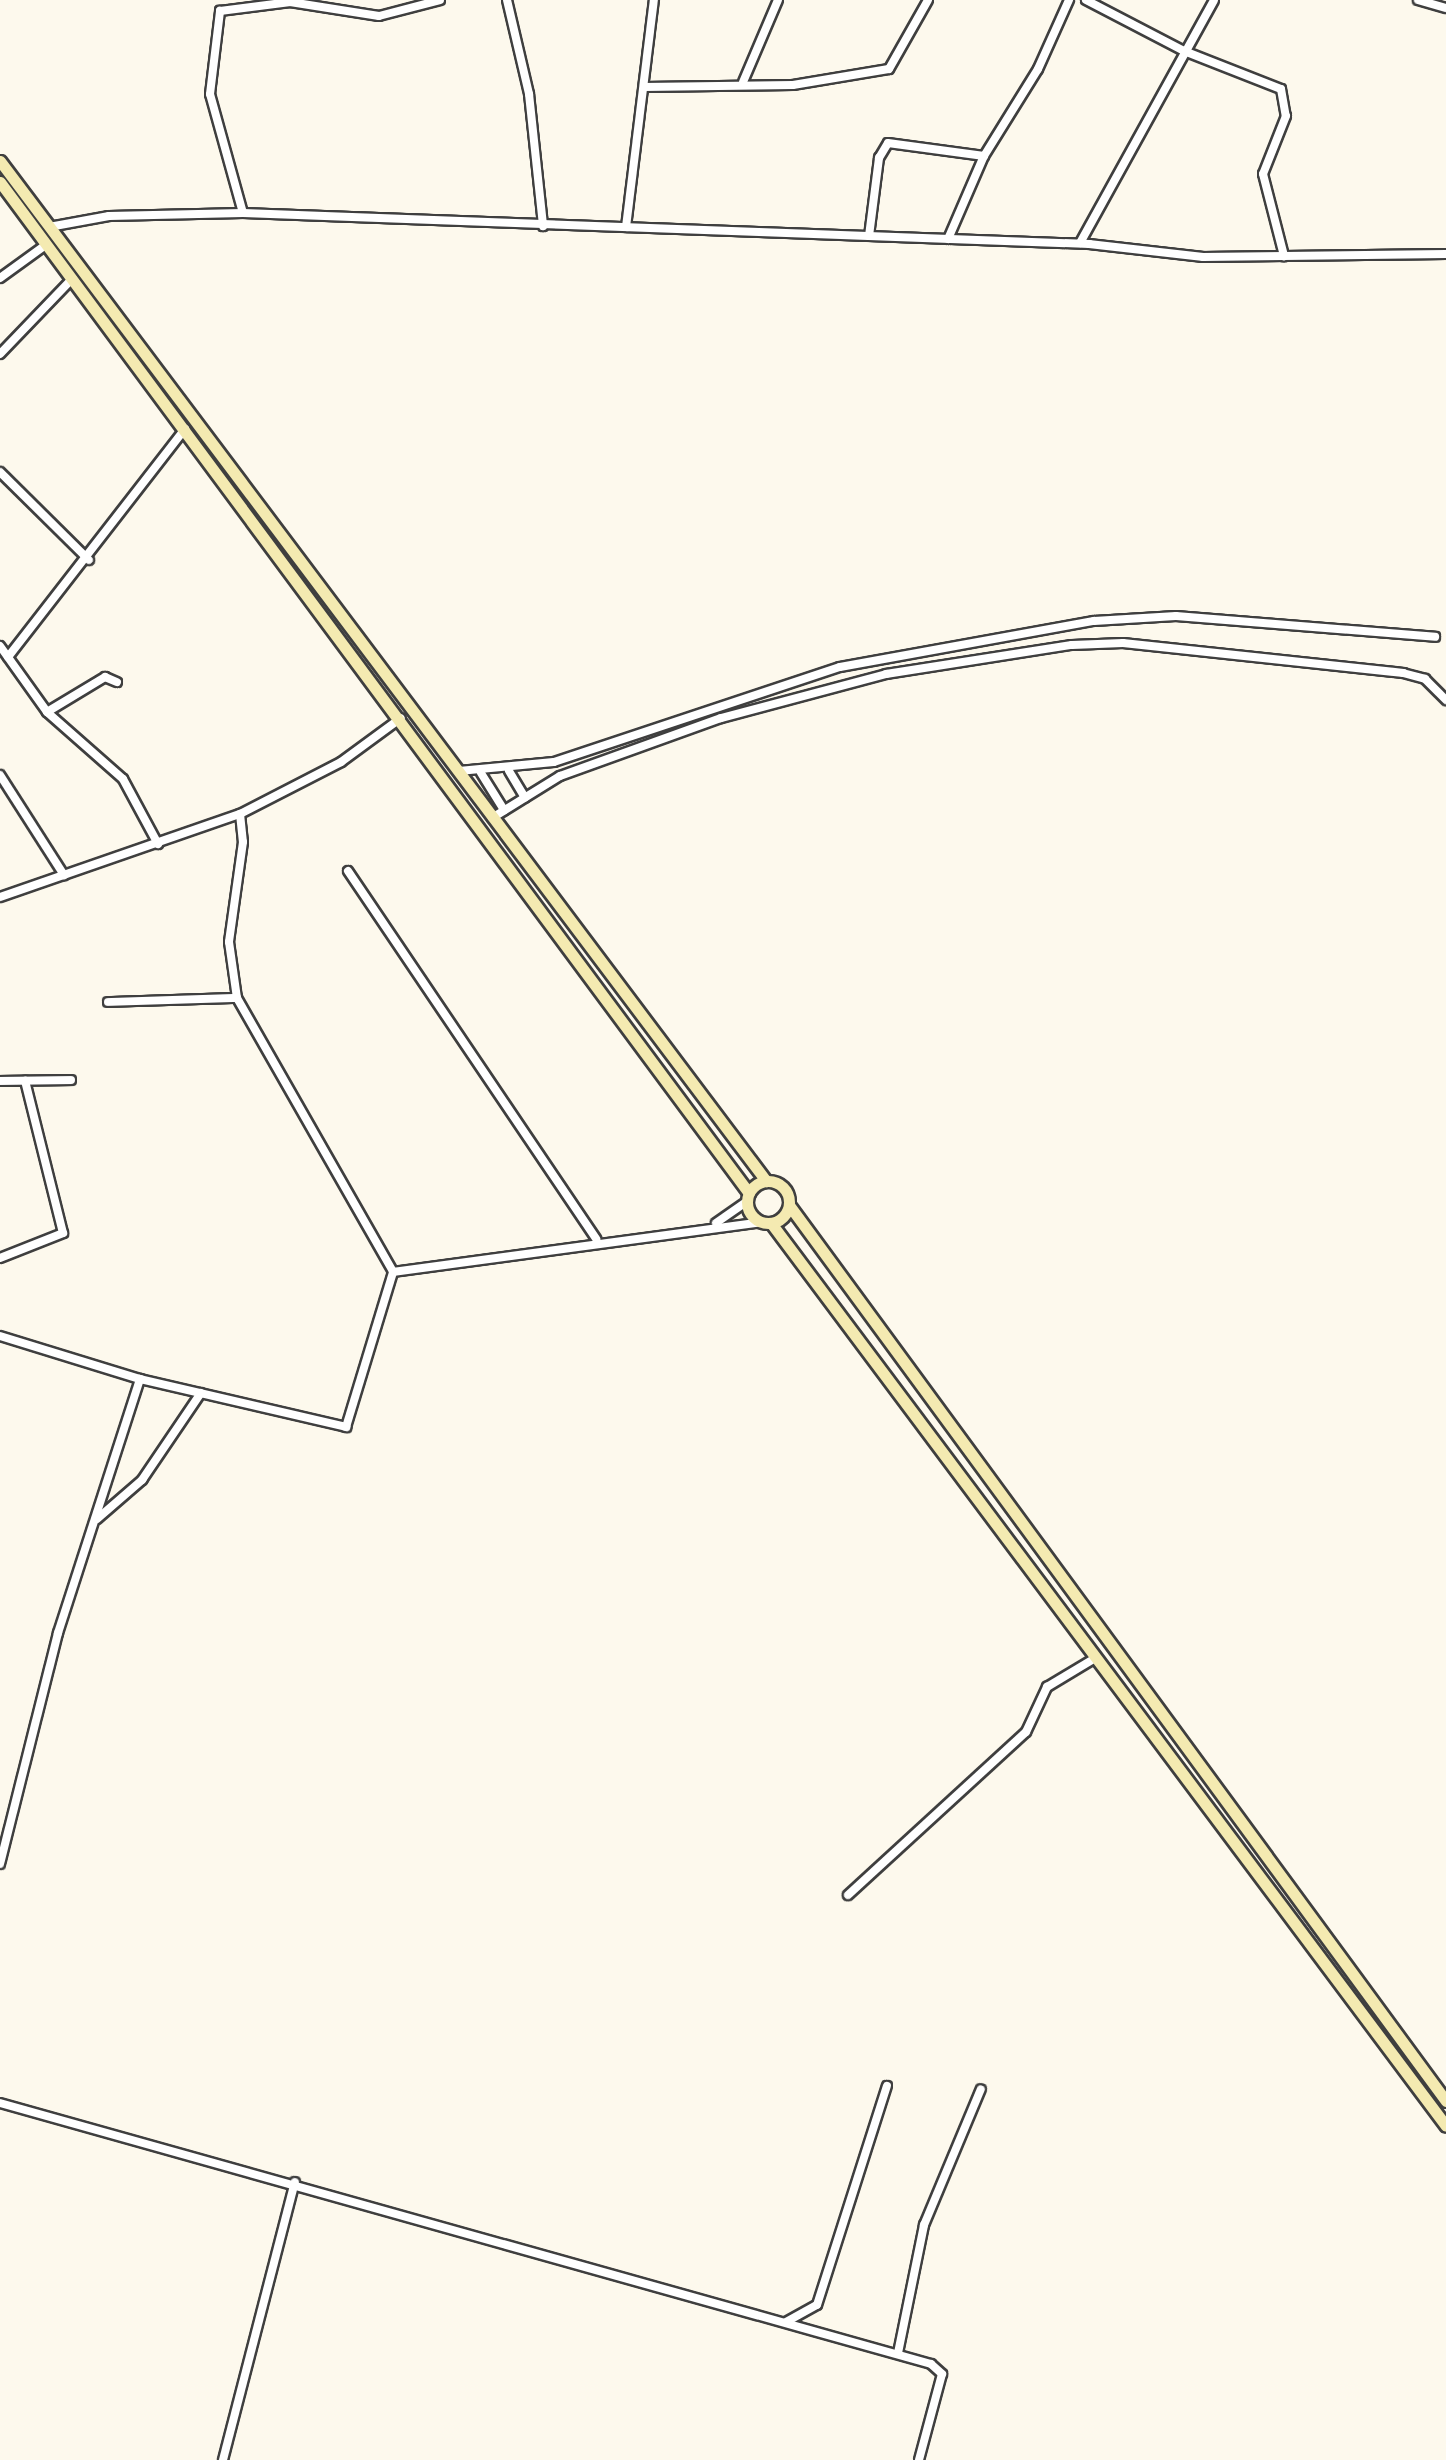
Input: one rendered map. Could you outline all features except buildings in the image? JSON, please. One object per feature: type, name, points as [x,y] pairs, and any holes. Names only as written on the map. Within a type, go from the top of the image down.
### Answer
[{"type":"street","points":[[243,213],[210,94],[220,10],[290,2],[379,16],[440,0]]},
{"type":"street","points":[[507,0],[529,94],[543,226]]},
{"type":"street","points":[[626,227],[654,0]]},
{"type":"street","points":[[743,82],[778,0]]},
{"type":"street","points":[[644,87],[792,84],[888,68],[928,0]]},
{"type":"street","points":[[948,239],[984,156],[1038,69],[1068,0]]},
{"type":"street","points":[[1086,0],[1184,51],[1281,89],[1288,101],[1263,174],[1284,256]]},
{"type":"street","points":[[1080,244],[1214,0]]},
{"type":"street","points":[[1418,0],[1446,8]]},
{"type":"street","points":[[869,236],[879,158],[888,143],[984,156]]},
{"type":"street","points":[[0,161],[766,1181],[782,1186],[789,1205],[1446,2100]]},
{"type":"street","points":[[0,182],[401,718],[766,1222],[1446,2126]]},
{"type":"street","points":[[49,227],[110,216],[243,213],[1080,244],[1203,257],[1446,254]]},
{"type":"street","points":[[0,278],[47,244]]},
{"type":"street","points":[[0,354],[73,278]]},
{"type":"street","points":[[8,657],[89,560],[118,512],[185,430]]},
{"type":"street","points":[[0,472],[89,560]]},
{"type":"street","points":[[455,770],[509,770],[840,667],[1094,620],[1176,616],[1435,638]]},
{"type":"street","points":[[491,818],[578,770],[803,694],[1072,645],[1123,642],[1403,673],[1425,679],[1446,700]]},
{"type":"street","points":[[0,646],[47,712],[123,779],[158,844]]},
{"type":"street","points":[[47,712],[105,677],[117,682]]},
{"type":"street","points":[[0,897],[240,814],[341,762],[401,718]]},
{"type":"street","points":[[509,770],[525,798]]},
{"type":"street","points":[[481,773],[504,810]]},
{"type":"street","points":[[0,775],[64,875]]},
{"type":"street","points":[[0,1336],[140,1379],[346,1428],[393,1272],[237,998],[229,942],[244,842],[240,814]]},
{"type":"street","points":[[348,871],[596,1239]]},
{"type":"street","points":[[108,1002],[237,998]]},
{"type":"street","points":[[0,1081],[72,1080]]},
{"type":"street","points":[[0,1258],[63,1233],[26,1081]]},
{"type":"street","points":[[712,1225],[766,1181]]},
{"type":"street","points":[[393,1272],[596,1239],[766,1222],[789,1205]]},
{"type":"street","points":[[0,1864],[58,1633],[140,1379]]},
{"type":"street","points":[[94,1522],[142,1480],[202,1393]]},
{"type":"street","points":[[848,1896],[1026,1732],[1047,1687],[1097,1658]]},
{"type":"street","points":[[786,2322],[817,2305],[886,2086]]},
{"type":"street","points":[[898,2353],[924,2226],[981,2088]]},
{"type":"street","points":[[0,2102],[898,2353],[942,2374],[919,2460]]},
{"type":"street","points":[[223,2460],[295,2182]]}]
